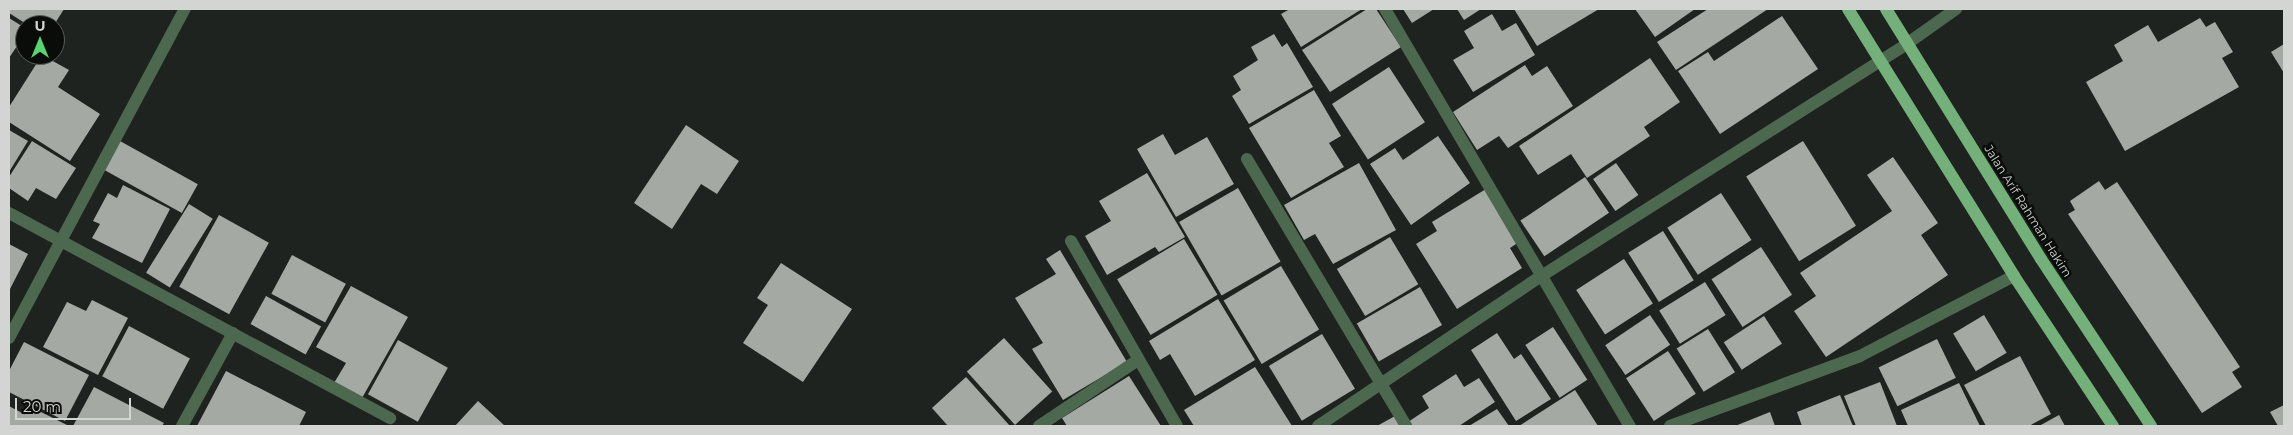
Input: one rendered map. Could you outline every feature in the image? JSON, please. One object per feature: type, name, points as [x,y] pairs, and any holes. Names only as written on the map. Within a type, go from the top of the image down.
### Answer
[{"type":"main road","points":[[1848,9],[2014,276],[2113,426]]},
{"type":"main road","name":"Jalan Arif Rahman Hakim","points":[[1886,9],[2041,258],[2151,426]]},
{"type":"street","points":[[9,338],[185,9]]},
{"type":"street","points":[[1385,9],[1630,426]]},
{"type":"street","points":[[1318,426],[1379,383],[1543,275],[1908,44],[1956,9]]},
{"type":"street","points":[[1247,159],[1406,426]]},
{"type":"street","points":[[9,213],[390,418]]},
{"type":"street","points":[[1071,241],[1177,426]]},
{"type":"street","points":[[1670,426],[1860,356],[2014,276]]},
{"type":"street","points":[[182,426],[233,333]]},
{"type":"street","points":[[1039,426],[1138,360]]},
{"type":"building","points":[[9,9],[64,9],[60,15],[15,15],[15,17],[9,13]]},
{"type":"building","points":[[1290,9],[1362,9],[1301,47],[1281,14]]},
{"type":"building","points":[[1367,9],[1376,9],[1401,47],[1330,92],[1302,50]]},
{"type":"building","points":[[1403,9],[1434,9],[1412,23]]},
{"type":"building","points":[[1457,9],[1481,9],[1464,20]]},
{"type":"building","points":[[1514,9],[1599,9],[1537,46]]},
{"type":"building","points":[[1635,9],[1695,9],[1655,37]]},
{"type":"building","points":[[1708,9],[1768,9],[1676,70],[1657,42]]},
{"type":"building","points":[[1492,14],[1502,31],[1516,23],[1535,55],[1473,92],[1453,60],[1474,48],[1464,31]]},
{"type":"building","points":[[1782,16],[1818,69],[1720,134],[1678,71],[1708,52],[1714,61]]},
{"type":"building","points":[[9,18],[15,22],[15,49],[9,58]]},
{"type":"building","points":[[2200,18],[2206,27],[2215,22],[2233,52],[2222,58],[2239,87],[2125,151],[2086,82],[2123,61],[2114,45],[2148,25],[2158,42]]},
{"type":"building","points":[[1274,34],[1282,47],[1287,43],[1313,87],[1249,124],[1232,96],[1241,90],[1233,76],[1258,60],[1251,47]]},
{"type":"building","points":[[2284,44],[2284,73],[2271,52]]},
{"type":"building","points":[[1650,58],[1680,102],[1644,127],[1650,136],[1587,178],[1571,154],[1538,175],[1519,146]]},
{"type":"building","points":[[36,65],[60,65],[69,70],[58,87],[100,114],[70,161],[9,122],[9,107]]},
{"type":"building","points":[[1525,65],[1532,76],[1547,66],[1573,106],[1508,148],[1499,136],[1477,150],[1453,112]]},
{"type":"building","points":[[1389,67],[1425,122],[1368,159],[1332,104]]},
{"type":"building","points":[[1314,90],[1341,136],[1329,143],[1344,167],[1291,198],[1249,128]]},
{"type":"building","points":[[686,125],[739,161],[717,194],[701,184],[672,229],[634,203]]},
{"type":"building","points":[[9,130],[28,141],[9,172]]},
{"type":"building","points":[[1163,134],[1175,155],[1207,137],[1234,184],[1176,217],[1137,149]]},
{"type":"building","points":[[1438,136],[1470,183],[1411,225],[1370,164],[1395,148],[1403,160]]},
{"type":"building","points":[[32,141],[76,168],[56,199],[36,188],[28,201],[9,188],[9,177]]},
{"type":"building","points":[[120,141],[198,184],[182,213],[104,170]]},
{"type":"building","points":[[1803,141],[1856,226],[1799,261],[1746,177]]},
{"type":"building","points":[[1893,157],[1938,223],[1921,235],[1948,275],[1826,357],[1794,311],[1816,296],[1800,273],[1892,211],[1867,175]]},
{"type":"building","points":[[1359,163],[1396,230],[1333,264],[1315,234],[1304,240],[1284,205]]},
{"type":"building","points":[[1616,163],[1638,195],[1615,211],[1593,179]]},
{"type":"building","points":[[1147,173],[1185,237],[1159,252],[1155,247],[1107,275],[1085,236],[1111,221],[1099,201]]},
{"type":"building","points":[[1585,177],[1609,213],[1544,256],[1520,221]]},
{"type":"building","points":[[2099,181],[2105,190],[2117,182],[2240,367],[2232,372],[2242,387],[2202,413],[2068,214],[2075,210],[2070,201]]},
{"type":"building","points":[[123,185],[170,209],[142,263],[92,238],[100,224],[93,221],[108,193],[117,198]]},
{"type":"building","points":[[1238,188],[1280,262],[1222,296],[1179,222]]},
{"type":"building","points":[[1486,189],[1519,242],[1510,248],[1522,268],[1457,309],[1416,244],[1437,231],[1432,222]]},
{"type":"building","points":[[1721,193],[1751,240],[1698,275],[1667,228]]},
{"type":"building","points":[[189,204],[213,219],[170,288],[146,273]]},
{"type":"building","points":[[219,215],[269,243],[229,314],[179,287]]},
{"type":"building","points":[[1663,231],[1694,280],[1659,302],[1628,253]]},
{"type":"building","points":[[1390,237],[1418,284],[1365,316],[1337,269]]},
{"type":"building","points":[[1184,239],[1217,295],[1151,335],[1117,279]]},
{"type":"building","points":[[9,244],[28,254],[9,291]]},
{"type":"building","points":[[1761,247],[1792,295],[1743,327],[1712,279]]},
{"type":"building","points":[[1060,250],[1127,362],[1063,400],[1032,349],[1043,343],[1015,298],[1056,274],[1046,259]]},
{"type":"building","points":[[292,255],[346,284],[325,322],[271,294]]},
{"type":"building","points":[[1624,259],[1653,303],[1605,334],[1576,290]]},
{"type":"building","points":[[781,263],[852,309],[803,382],[743,343],[768,305],[757,298]]},
{"type":"building","points":[[1281,266],[1319,329],[1262,364],[1224,301]]},
{"type":"building","points":[[1705,282],[1726,315],[1680,344],[1659,311]]},
{"type":"building","points":[[351,286],[408,317],[362,398],[334,383],[346,363],[316,347]]},
{"type":"building","points":[[1420,287],[1442,325],[1379,362],[1357,324]]},
{"type":"building","points":[[266,296],[321,327],[306,355],[250,324]]},
{"type":"building","points":[[1218,299],[1255,360],[1195,396],[1170,354],[1160,360],[1149,341]]},
{"type":"building","points":[[92,300],[128,318],[98,375],[43,347],[67,302],[86,311]]},
{"type":"building","points":[[1650,315],[1670,345],[1625,375],[1605,345]]},
{"type":"building","points":[[1984,315],[2007,353],[1976,371],[1953,334]]},
{"type":"building","points":[[1764,316],[1782,344],[1742,370],[1724,342]]},
{"type":"building","points":[[129,326],[190,358],[163,409],[102,376]]},
{"type":"building","points":[[1553,327],[1587,380],[1560,398],[1525,345]]},
{"type":"building","points":[[1708,329],[1735,372],[1704,392],[1677,349]]},
{"type":"building","points":[[1497,333],[1514,359],[1521,354],[1551,399],[1516,421],[1471,350]]},
{"type":"building","points":[[1322,334],[1355,389],[1302,421],[1269,366]]},
{"type":"building","points":[[1004,338],[1052,392],[1015,425],[967,371]]},
{"type":"building","points":[[1937,339],[1956,378],[1897,406],[1879,367]]},
{"type":"building","points":[[398,340],[448,368],[418,422],[368,394]]},
{"type":"building","points":[[24,342],[89,375],[65,421],[9,392],[9,371]]},
{"type":"building","points":[[1668,351],[1696,394],[1654,421],[1626,378]]},
{"type":"building","points":[[2020,356],[2051,414],[2029,426],[1986,426],[1964,385]]},
{"type":"building","points":[[1255,367],[1292,426],[1194,426],[1184,410]]},
{"type":"building","points":[[226,371],[306,412],[299,426],[197,426]]},
{"type":"building","points":[[1456,374],[1464,387],[1479,378],[1495,402],[1459,426],[1411,426],[1408,422],[1429,408],[1422,396]]},
{"type":"building","points":[[1129,376],[1161,426],[1067,426],[1062,418]]},
{"type":"building","points":[[966,377],[1010,426],[948,426],[932,408]]},
{"type":"building","points":[[1880,382],[1897,426],[1856,426],[1844,396]]},
{"type":"building","points":[[1959,383],[1980,426],[1908,426],[1901,410]]},
{"type":"building","points":[[94,387],[164,423],[162,426],[73,426]]},
{"type":"building","points":[[1575,390],[1598,426],[1519,426]]},
{"type":"building","points":[[1840,395],[1853,426],[1802,426],[1797,412]]},
{"type":"building","points":[[478,401],[505,426],[455,426]]},
{"type":"building","points":[[27,405],[69,426],[9,426],[9,406],[22,413]]},
{"type":"building","points":[[2284,405],[2284,426],[2278,426],[2270,412]]},
{"type":"building","points":[[1497,409],[1509,426],[1469,426]]},
{"type":"building","points":[[1770,412],[1775,426],[1735,426]]},
{"type":"building","points":[[2059,415],[2065,426],[2039,426]]},
{"type":"building","points":[[1395,416],[1401,426],[1377,426]]}]
